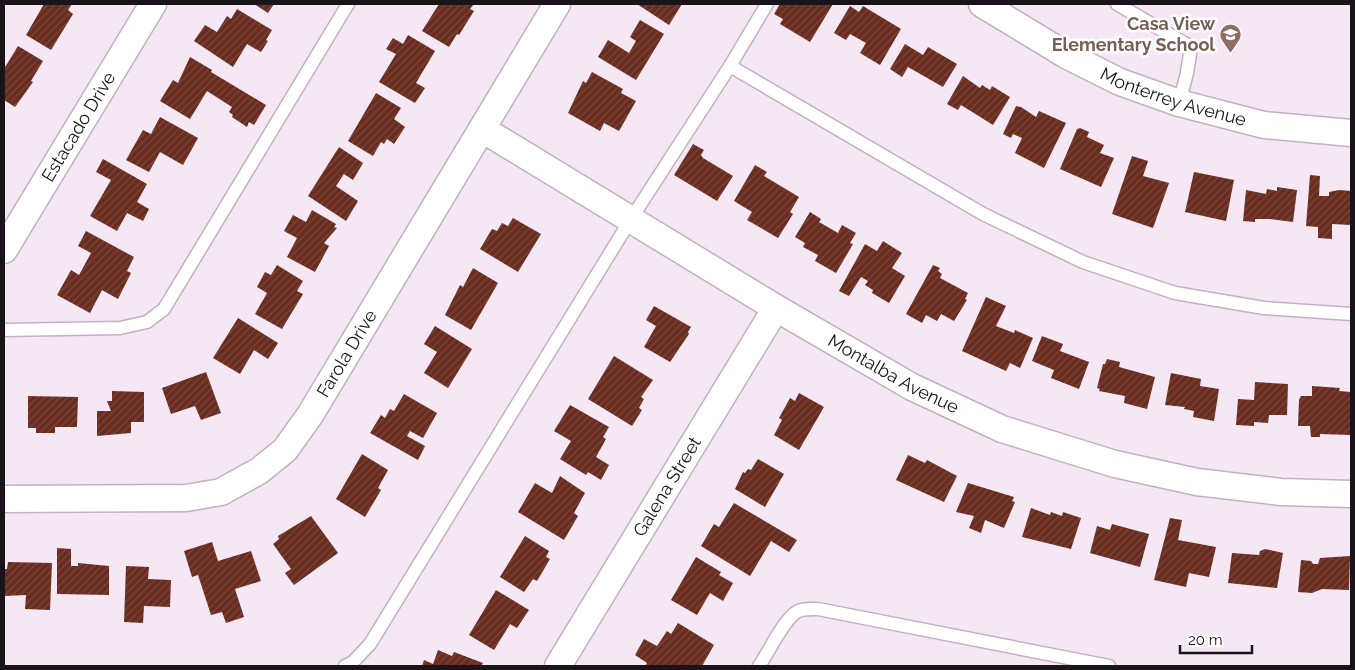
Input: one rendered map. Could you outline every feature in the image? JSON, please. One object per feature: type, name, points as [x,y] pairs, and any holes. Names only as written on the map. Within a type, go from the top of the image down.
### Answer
[{"type":"street","name":"Estacado Drive","points":[[4,250],[152,4]]},
{"type":"street","name":"Farola Drive","points":[[4,499],[186,498],[221,492],[259,471],[285,450],[310,415],[557,4]]},
{"type":"street","name":"Monterrey Avenue","points":[[982,4],[1066,55],[1120,82],[1179,103],[1264,124],[1351,133]]},
{"type":"street","name":"Montalba Avenue","points":[[482,128],[776,308],[912,387],[1002,429],[1115,464],[1197,482],[1281,492],[1351,494]]},
{"type":"street","name":"Galena Street","points":[[558,666],[776,308]]},
{"type":"lane","points":[[4,330],[120,328],[147,322],[164,309],[348,4]]},
{"type":"lane","points":[[344,666],[353,662],[370,644],[631,219],[730,66],[767,4]]},
{"type":"lane","points":[[1117,4],[1191,47],[1187,73],[1179,103]]},
{"type":"lane","points":[[730,66],[982,214],[1083,262],[1175,292],[1264,308],[1351,314]]},
{"type":"lane","points":[[759,666],[785,625],[795,613],[803,609],[818,609],[1109,666]]},
{"type":"building","points":[[44,4],[72,4],[68,10],[73,14],[51,50],[26,35]]},
{"type":"building","points":[[254,4],[274,4],[268,13]]},
{"type":"building","points":[[439,4],[474,4],[470,9],[474,11],[449,47],[422,31]]},
{"type":"building","points":[[637,4],[682,4],[669,25]]},
{"type":"building","points":[[780,4],[833,4],[810,42],[780,24],[783,19],[774,14]]},
{"type":"building","points":[[850,6],[859,12],[863,6],[901,29],[880,65],[860,53],[866,43],[850,34],[846,40],[834,33]]},
{"type":"building","points":[[237,9],[272,30],[261,52],[247,44],[233,67],[194,41],[205,25],[217,32],[227,16],[231,19]]},
{"type":"building","points":[[640,20],[664,34],[636,80],[598,57],[608,40],[629,53],[636,41],[630,37]]},
{"type":"building","points":[[408,35],[435,51],[416,83],[425,88],[415,103],[379,82],[396,54],[386,49],[393,38],[403,44]]},
{"type":"building","points":[[905,44],[923,55],[928,47],[957,64],[943,87],[908,67],[902,77],[890,69]]},
{"type":"building","points":[[18,46],[43,61],[31,81],[33,82],[15,107],[4,100],[4,69]]},
{"type":"building","points":[[190,57],[266,105],[254,125],[249,122],[247,127],[232,117],[233,115],[229,112],[232,107],[207,91],[190,119],[160,101],[173,80],[178,83]]},
{"type":"building","points":[[592,72],[623,89],[621,93],[636,101],[619,131],[604,123],[600,131],[568,113],[583,81],[586,83]]},
{"type":"building","points":[[963,76],[980,88],[982,85],[990,90],[992,86],[1010,97],[993,125],[961,105],[958,110],[947,104]]},
{"type":"building","points":[[376,93],[401,108],[394,119],[405,127],[394,144],[387,139],[384,144],[381,142],[373,156],[348,141]]},
{"type":"building","points":[[1016,106],[1021,107],[1036,117],[1039,111],[1066,123],[1044,168],[1015,153],[1022,138],[1013,134],[1011,138],[1003,134]]},
{"type":"building","points":[[160,117],[198,138],[183,165],[160,152],[149,172],[126,160],[143,130],[151,134]]},
{"type":"building","points":[[1080,128],[1089,132],[1087,137],[1104,145],[1100,153],[1114,158],[1101,187],[1060,169],[1077,129]]},
{"type":"building","points":[[693,144],[704,150],[701,155],[703,158],[733,176],[717,201],[674,175]]},
{"type":"building","points":[[339,147],[363,163],[353,180],[344,174],[336,186],[358,201],[346,221],[308,196]]},
{"type":"building","points":[[1132,156],[1148,161],[1143,176],[1169,183],[1153,228],[1112,214]]},
{"type":"building","points":[[103,159],[147,184],[137,202],[149,209],[143,221],[127,213],[117,231],[90,216],[111,180],[96,172]]},
{"type":"building","points":[[755,165],[767,172],[764,176],[799,197],[790,212],[793,214],[778,238],[747,220],[752,212],[734,201]]},
{"type":"building","points":[[1194,172],[1234,180],[1226,221],[1185,212]]},
{"type":"building","points":[[1310,175],[1320,176],[1319,196],[1329,196],[1329,192],[1339,190],[1351,191],[1351,225],[1332,224],[1332,239],[1318,238],[1318,227],[1306,226]]},
{"type":"building","points":[[1277,187],[1297,190],[1293,222],[1270,219],[1255,219],[1255,222],[1243,221],[1246,190],[1266,194],[1267,189],[1277,191]]},
{"type":"building","points":[[312,210],[336,224],[334,227],[337,228],[324,243],[329,246],[315,272],[287,257],[297,238],[284,231],[293,215],[306,222]]},
{"type":"building","points":[[810,212],[821,219],[819,222],[838,233],[842,225],[856,233],[850,243],[853,244],[836,273],[815,261],[818,255],[803,247],[805,243],[795,237]]},
{"type":"building","points":[[513,218],[541,234],[518,272],[480,249],[492,229],[497,231],[502,223],[508,226]]},
{"type":"building","points":[[86,231],[134,257],[127,271],[131,273],[118,299],[102,290],[90,313],[57,295],[71,270],[79,275],[91,253],[78,246]]},
{"type":"building","points":[[883,241],[902,253],[892,268],[905,276],[889,303],[872,293],[873,290],[865,285],[868,281],[861,277],[849,296],[839,291],[865,244],[877,251]]},
{"type":"building","points":[[277,265],[303,281],[297,291],[303,294],[282,329],[255,314],[267,293],[257,287],[265,272],[271,275]]},
{"type":"building","points":[[933,265],[940,268],[938,271],[942,274],[940,278],[968,293],[965,299],[967,300],[954,321],[941,314],[937,321],[926,315],[922,323],[906,314]]},
{"type":"building","points":[[473,268],[498,283],[471,330],[445,315],[460,285],[463,287]]},
{"type":"building","points":[[986,297],[1006,306],[996,326],[1014,333],[1015,330],[1033,338],[1020,368],[1010,363],[1006,371],[962,351]]},
{"type":"building","points":[[654,306],[691,327],[688,332],[689,334],[670,362],[644,347],[656,326],[646,320]]},
{"type":"building","points":[[238,318],[278,343],[268,359],[254,350],[240,374],[213,358]]},
{"type":"building","points":[[435,326],[472,349],[448,388],[424,373],[437,352],[424,344]]},
{"type":"building","points":[[1042,336],[1063,344],[1060,351],[1089,362],[1079,389],[1051,378],[1054,370],[1032,361]]},
{"type":"building","points":[[614,356],[653,380],[641,397],[644,399],[639,408],[642,410],[632,426],[588,399]]},
{"type":"building","points":[[1107,359],[1120,362],[1119,367],[1155,377],[1147,409],[1124,403],[1125,396],[1099,391],[1100,389],[1097,388],[1103,364],[1105,364]]},
{"type":"building","points":[[206,372],[221,413],[201,420],[195,406],[171,414],[162,388]]},
{"type":"building","points":[[1171,373],[1201,379],[1200,386],[1219,389],[1214,421],[1193,417],[1194,411],[1184,409],[1185,407],[1165,405]]},
{"type":"building","points":[[1255,382],[1288,384],[1287,415],[1269,415],[1268,423],[1254,422],[1254,426],[1236,425],[1238,399],[1254,400]]},
{"type":"building","points":[[1312,386],[1340,388],[1339,391],[1351,392],[1351,435],[1320,434],[1320,437],[1311,437],[1310,426],[1298,426],[1299,400],[1301,396],[1312,396]]},
{"type":"building","points":[[112,391],[144,392],[144,422],[131,422],[131,433],[97,436],[97,411],[111,411],[107,401],[112,401]]},
{"type":"building","points":[[799,393],[824,407],[799,450],[774,435],[782,420],[779,418],[790,398],[795,401]]},
{"type":"building","points":[[404,394],[437,413],[423,438],[410,431],[407,436],[425,446],[418,460],[370,433],[381,415],[385,418],[390,409],[394,411]]},
{"type":"building","points":[[28,396],[78,397],[77,427],[55,427],[55,433],[36,433],[36,428],[28,428]]},
{"type":"building","points":[[570,405],[609,427],[603,437],[606,439],[596,457],[609,465],[601,480],[588,472],[586,475],[560,459],[571,441],[554,431]]},
{"type":"building","points":[[362,454],[388,470],[378,488],[381,490],[365,517],[336,499]]},
{"type":"building","points":[[908,455],[925,463],[927,460],[957,476],[944,502],[896,480]]},
{"type":"building","points":[[758,459],[784,474],[765,507],[735,489],[743,472],[745,473],[748,469],[751,470]]},
{"type":"building","points":[[560,476],[585,493],[574,513],[578,516],[564,540],[518,512],[535,483],[552,493]]},
{"type":"building","points":[[968,483],[1014,497],[1012,501],[1015,502],[1004,528],[985,520],[981,533],[969,528],[974,516],[956,512]]},
{"type":"building","points":[[734,503],[797,540],[789,552],[771,541],[750,576],[701,546],[714,524],[719,527]]},
{"type":"building","points":[[1031,508],[1050,515],[1051,512],[1062,516],[1063,512],[1081,518],[1071,549],[1022,537]]},
{"type":"building","points":[[311,516],[338,553],[294,585],[285,573],[291,569],[273,544],[279,539],[278,536]]},
{"type":"building","points":[[1170,518],[1182,520],[1178,540],[1216,547],[1209,577],[1189,573],[1186,587],[1154,580]]},
{"type":"building","points":[[1112,524],[1149,534],[1140,567],[1090,553],[1097,526],[1110,530]]},
{"type":"building","points":[[525,536],[549,551],[546,557],[550,559],[537,581],[533,579],[524,592],[500,577]]},
{"type":"building","points":[[212,542],[218,561],[251,551],[261,581],[235,589],[244,617],[226,623],[222,612],[211,615],[198,575],[192,577],[184,551]]},
{"type":"building","points":[[57,548],[71,549],[71,566],[78,566],[78,563],[109,566],[109,595],[57,594]]},
{"type":"building","points":[[1265,549],[1283,553],[1277,588],[1228,583],[1232,553],[1259,555],[1260,551]]},
{"type":"building","points":[[1350,556],[1349,590],[1322,589],[1312,593],[1298,592],[1301,560],[1318,564],[1320,558]]},
{"type":"building","points":[[696,557],[721,572],[719,575],[733,583],[723,601],[710,593],[697,615],[671,600]]},
{"type":"building","points":[[8,562],[52,563],[50,610],[25,609],[26,595],[4,596],[4,569],[7,569]]},
{"type":"building","points":[[126,566],[149,567],[148,579],[171,580],[170,607],[144,606],[143,623],[124,622]]},
{"type":"building","points":[[496,590],[529,610],[517,628],[510,624],[494,650],[469,635]]},
{"type":"building","points":[[678,623],[714,645],[702,666],[648,666],[646,665],[647,663],[635,655],[644,639],[657,646],[667,631],[671,634]]},
{"type":"building","points":[[438,650],[452,656],[454,652],[483,663],[481,666],[422,666],[424,660],[433,664]]},
{"type":"place","name":"Casa View Elementary School","points":[[1231,53]]}]
